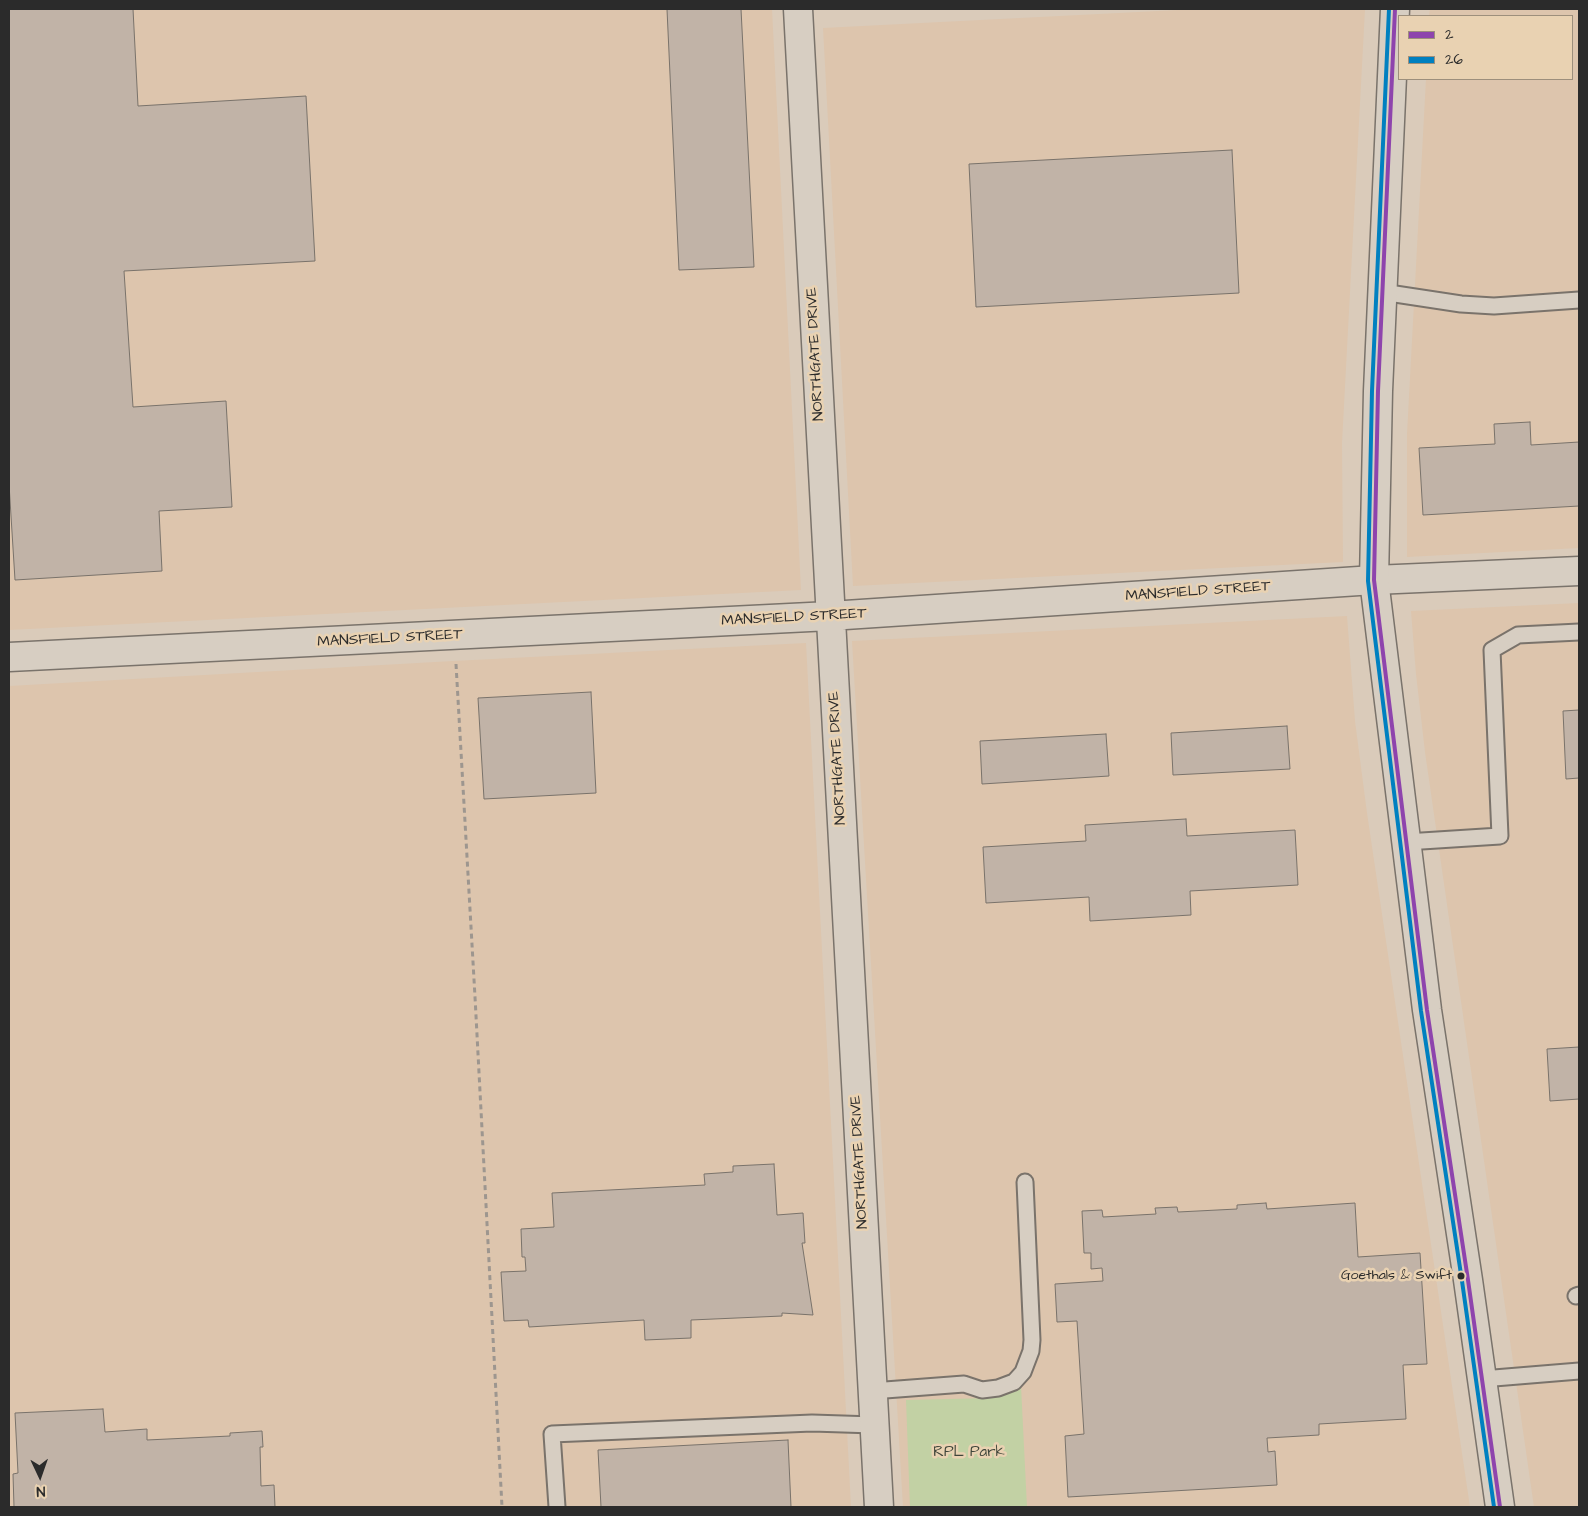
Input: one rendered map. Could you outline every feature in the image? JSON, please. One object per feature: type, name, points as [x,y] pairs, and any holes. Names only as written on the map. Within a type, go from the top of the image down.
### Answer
[{"type":"street","name":"NORTHGATE DRIVE","points":[[798,9],[879,1507]]},
{"type":"street","points":[[1395,9],[1377,413],[1374,580],[1427,1010],[1500,1507]]},
{"type":"street","name":"MANSFIELD STREET","points":[[9,657],[830,616],[1374,580],[1579,571]]},
{"type":"lane","points":[[1382,292],[1452,303],[1494,306],[1579,300]]},
{"type":"lane","points":[[1406,842],[1500,836],[1492,650],[1518,635],[1579,632]]},
{"type":"lane","points":[[872,1391],[964,1384],[982,1390],[998,1388],[1014,1382],[1023,1372],[1031,1351],[1025,1182]]},
{"type":"lane","points":[[1482,1379],[1579,1371]]},
{"type":"lane","points":[[557,1507],[552,1434],[812,1423],[874,1425]]},
{"type":"path","points":[[454,636],[476,997],[502,1507]]},
{"type":"shaded area","points":[[9,9],[772,9],[801,590],[9,630]]},
{"type":"shaded area","points":[[1197,9],[1365,9],[1342,443],[1343,562],[853,586],[823,28]]},
{"type":"shaded area","points":[[1430,9],[1579,9],[1579,548],[1407,557],[1407,434],[1426,80],[1573,80],[1573,15],[1429,15]]},
{"type":"shaded area","points":[[1579,603],[1579,1507],[1534,1507],[1425,752],[1411,611]]},
{"type":"shaded area","points":[[1347,616],[1355,721],[1367,813],[1470,1507],[903,1507],[852,641]]},
{"type":"shaded area","points":[[806,643],[851,1507],[9,1507],[9,686]]},
{"type":"green space","name":"RPL Park","points":[[1021,1386],[1027,1507],[910,1507],[906,1400],[991,1398],[1007,1394]]},
{"type":"building","points":[[9,9],[133,9],[138,106],[306,96],[315,261],[124,271],[133,407],[226,401],[232,507],[159,511],[162,571],[15,580],[9,484]]},
{"type":"building","points":[[667,9],[741,9],[754,267],[679,270]]},
{"type":"building","points":[[1232,150],[1239,293],[976,307],[969,164]]},
{"type":"building","points":[[1530,422],[1531,445],[1579,442],[1579,506],[1423,515],[1419,448],[1495,444],[1494,424]]},
{"type":"building","points":[[591,692],[596,793],[484,799],[478,698]]},
{"type":"building","points":[[1579,710],[1579,778],[1566,779],[1563,711]]},
{"type":"building","points":[[1287,726],[1290,769],[1173,775],[1171,733]]},
{"type":"building","points":[[1106,734],[1109,776],[982,784],[980,741]]},
{"type":"building","points":[[1186,819],[1187,836],[1295,830],[1298,885],[1190,891],[1191,915],[1090,921],[1089,897],[986,903],[983,847],[1086,841],[1085,825]]},
{"type":"building","points":[[1579,1047],[1579,1099],[1550,1101],[1547,1049]]},
{"type":"building","points":[[774,1164],[777,1215],[803,1213],[805,1243],[802,1243],[813,1315],[782,1313],[782,1316],[691,1320],[691,1338],[645,1340],[644,1320],[529,1327],[528,1320],[504,1321],[501,1272],[526,1271],[525,1257],[522,1257],[521,1229],[554,1227],[552,1193],[705,1185],[704,1174],[733,1172],[733,1166]]},
{"type":"building","points":[[1266,1203],[1267,1209],[1355,1203],[1358,1257],[1420,1253],[1427,1364],[1403,1365],[1406,1419],[1319,1424],[1319,1435],[1267,1438],[1268,1452],[1275,1451],[1277,1485],[1068,1497],[1065,1436],[1084,1434],[1077,1321],[1057,1322],[1055,1284],[1103,1281],[1102,1268],[1091,1269],[1091,1253],[1084,1253],[1082,1211],[1102,1210],[1103,1217],[1156,1214],[1155,1208],[1177,1207],[1178,1212],[1237,1209],[1237,1205]]},
{"type":"building","points":[[103,1409],[105,1432],[147,1429],[147,1440],[230,1436],[230,1433],[262,1431],[263,1447],[260,1447],[261,1486],[274,1485],[275,1507],[14,1507],[13,1474],[18,1473],[15,1413]]},
{"type":"building","points":[[788,1440],[791,1507],[601,1507],[598,1450]]},
{"type":"transit line","name":"26","points":[[1389,9],[1372,391],[1368,581],[1421,1011],[1494,1507]]},
{"type":"transit line","name":"2","points":[[1395,9],[1378,391],[1374,580],[1427,1010],[1500,1507]]},
{"type":"place","name":"Goethals & Swift","points":[[1461,1276]]}]
